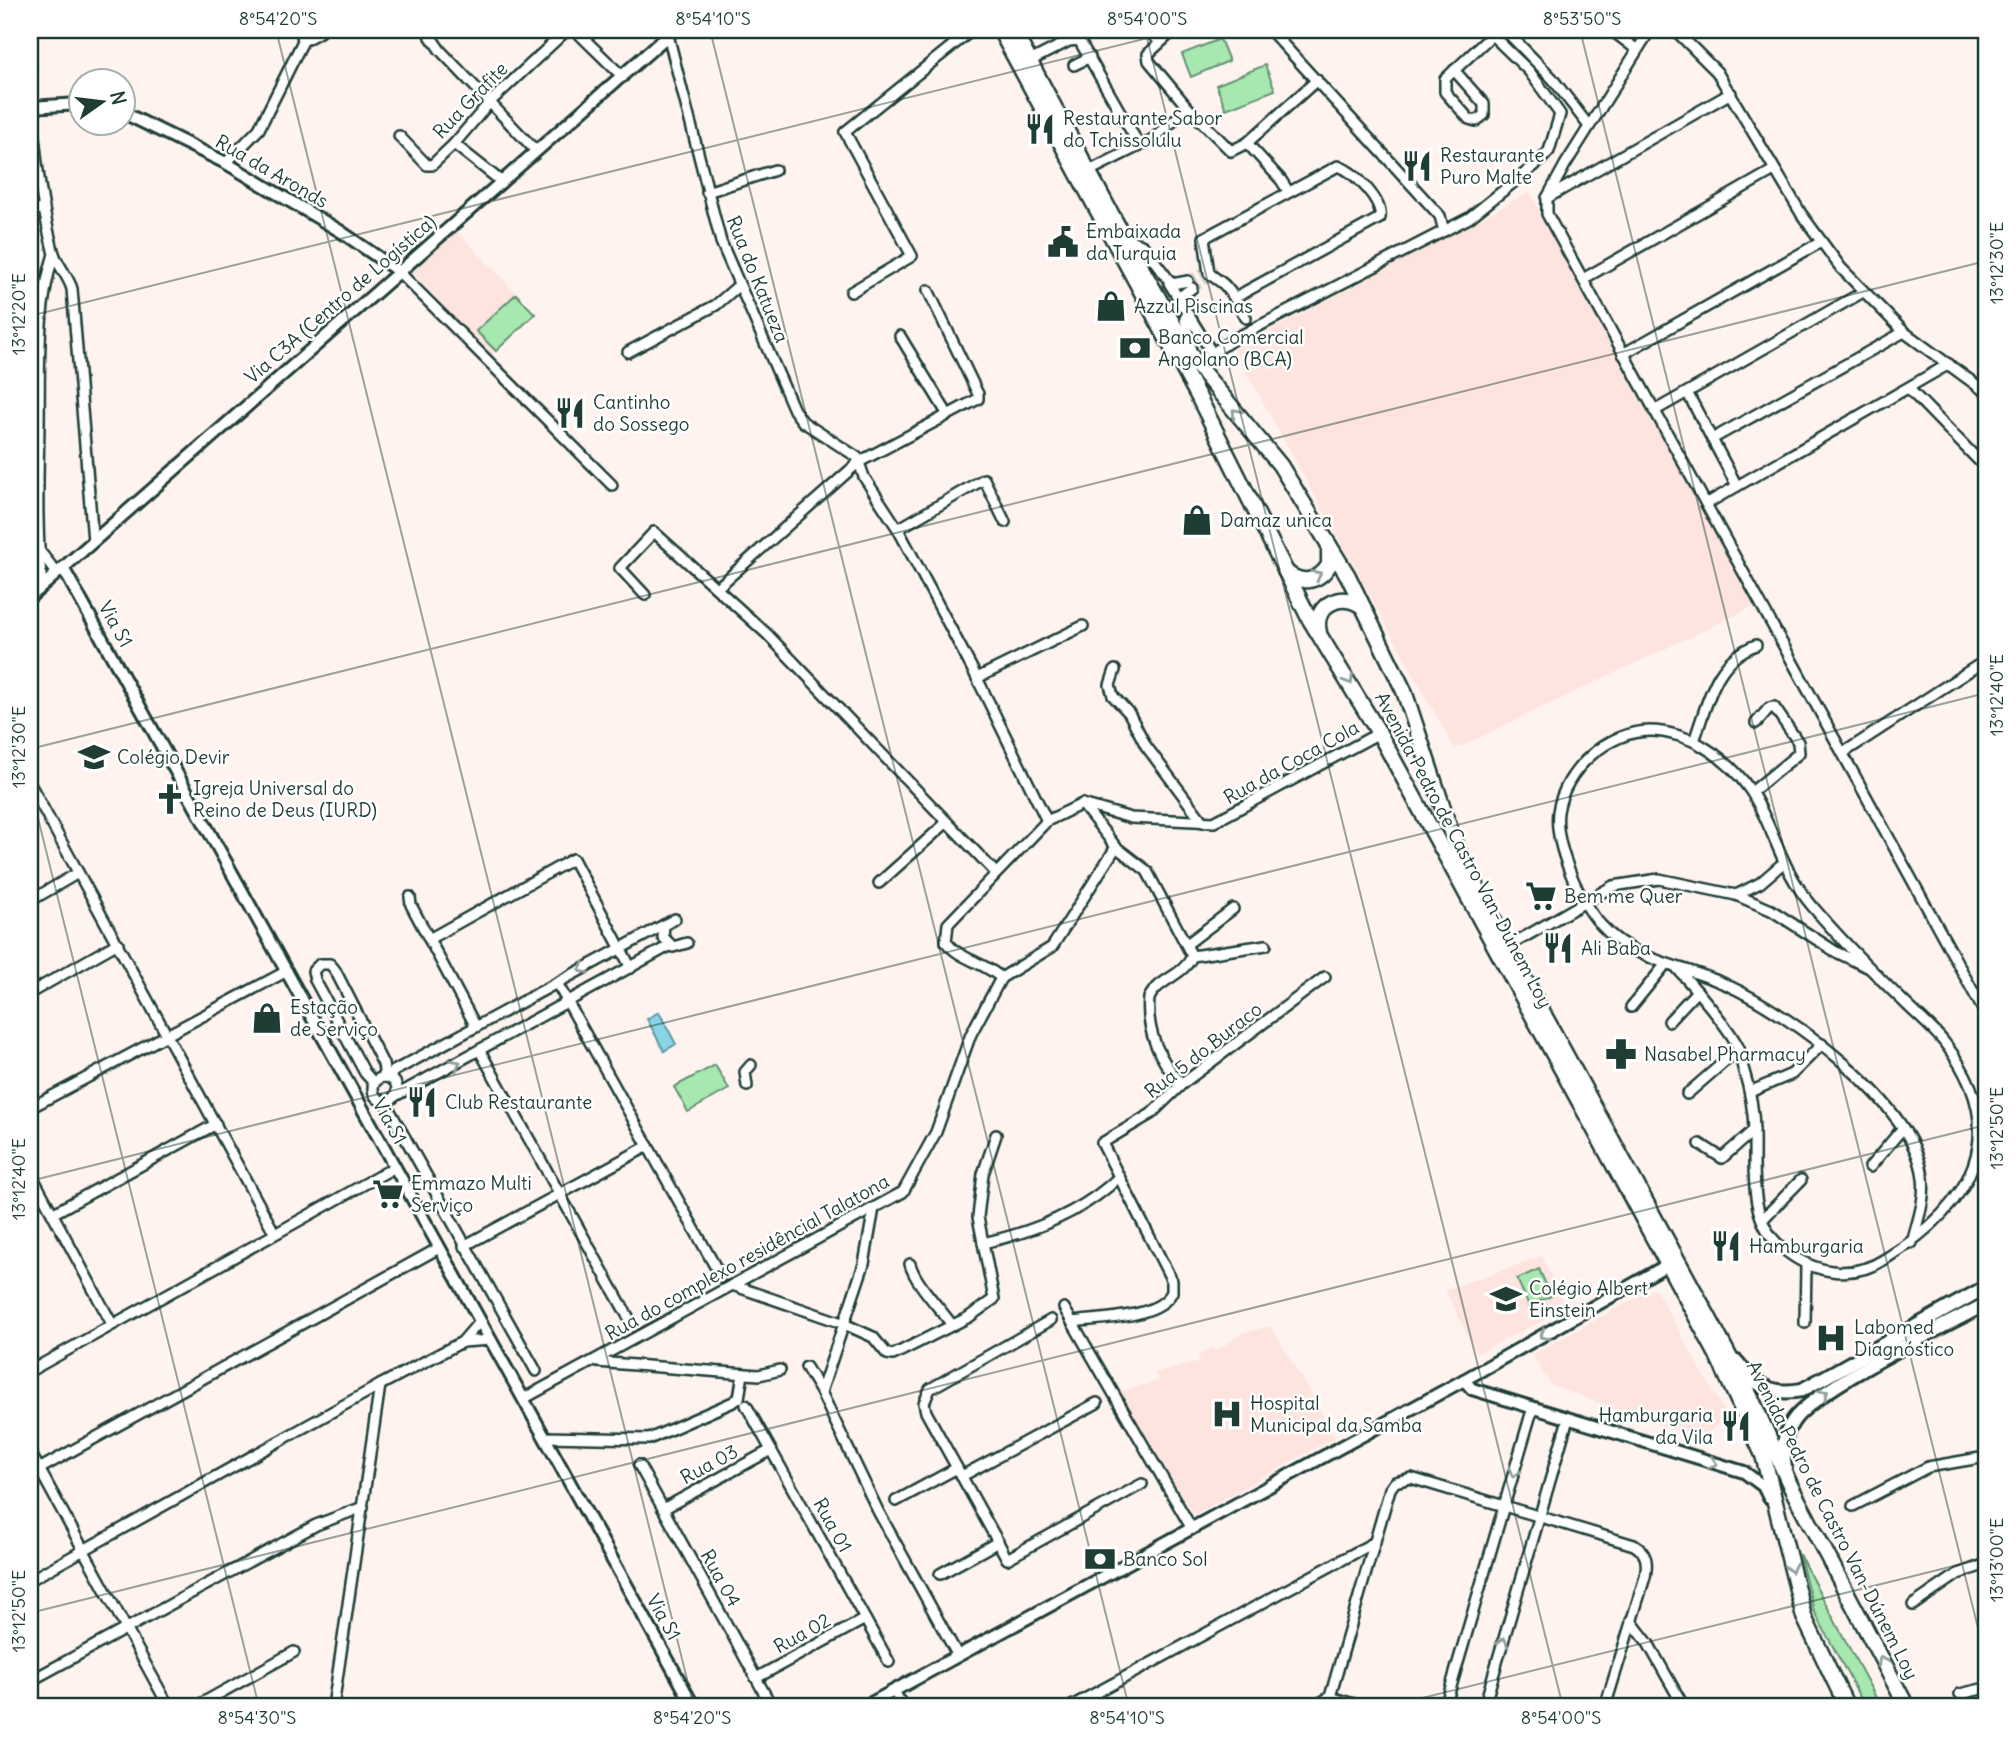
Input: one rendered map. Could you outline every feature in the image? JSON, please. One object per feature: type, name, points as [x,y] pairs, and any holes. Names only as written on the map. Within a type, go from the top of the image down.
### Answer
[{"type":"highway","name":"Avenida Pedro de Castro Van-Dúnem Loy","points":[[1000,30],[1199,398],[1281,566],[1379,733],[1667,1265],[1758,1439],[1804,1617],[1847,1707]]},
{"type":"highway","name":"Avenida Pedro de Castro Van-Dúnem Loy","points":[[1013,30],[1123,236],[1194,359],[1280,465],[1327,540],[1366,611],[1414,719],[1447,827],[1507,947],[1725,1346],[1791,1488],[1907,1707]]},
{"type":"highway","points":[[1281,566],[1297,579],[1318,577],[1330,561],[1327,540]]},
{"type":"highway","points":[[1321,637],[1318,620],[1330,602],[1348,599],[1366,611]]},
{"type":"main road","points":[[1725,1346],[1757,1384],[1778,1392],[1802,1390],[1986,1287]]},
{"type":"main road","points":[[1791,1488],[1784,1466],[1783,1445],[1798,1414],[1830,1390],[1986,1304]]},
{"type":"street","points":[[301,30],[303,41]]},
{"type":"street","points":[[226,163],[259,129],[303,41],[323,30]]},
{"type":"street","points":[[426,30],[445,55],[536,151]]},
{"type":"street","name":"Rua Grafite","points":[[399,136],[429,165],[454,144],[490,102],[567,30]]},
{"type":"street","points":[[575,30],[623,76]]},
{"type":"street","points":[[852,292],[912,256],[845,132],[972,30]]},
{"type":"street","points":[[1148,30],[1160,42]]},
{"type":"street","points":[[1174,30],[1148,54],[1149,61],[1188,108],[1225,148],[1231,151],[1247,144],[1317,80]]},
{"type":"street","points":[[1270,30],[1440,216],[1444,231]]},
{"type":"street","points":[[1505,30],[1552,78],[1588,125]]},
{"type":"street","points":[[1611,30],[1636,49]]},
{"type":"street","points":[[1650,30],[1565,165],[1547,198],[1547,214],[1986,1016]]},
{"type":"street","points":[[1675,30],[1717,72],[1774,170],[1821,242],[1863,292],[1904,332],[1986,392]]},
{"type":"street","name":"Via C3A (Centro de Logística)","points":[[30,597],[671,32]]},
{"type":"street","name":"Rua do Katueza","points":[[671,32],[706,192],[721,242],[794,410],[803,422],[857,457],[864,477],[898,529],[976,678],[1047,821]]},
{"type":"street","points":[[1168,281],[1177,285],[1190,284],[1181,296],[1194,359],[1212,353],[1469,218],[1539,162],[1549,150],[1560,114],[1517,56],[1492,35],[1454,70],[1445,79],[1443,89],[1469,119],[1479,120],[1486,111],[1484,104],[1454,70]]},
{"type":"street","points":[[1030,61],[1073,40],[1083,44],[1139,145]]},
{"type":"street","points":[[30,56],[31,107],[44,208],[54,254],[72,289],[93,541]]},
{"type":"street","points":[[1074,65],[1090,57]]},
{"type":"street","points":[[1547,198],[1731,93]]},
{"type":"street","points":[[31,107],[66,105]]},
{"type":"street","points":[[1089,172],[1153,139],[1188,108]]},
{"type":"street","name":"Rua da Aronds","points":[[136,119],[226,163],[350,237],[398,271]]},
{"type":"street","points":[[454,144],[502,182]]},
{"type":"street","points":[[1247,144],[1288,191]]},
{"type":"street","points":[[1565,165],[1577,180]]},
{"type":"street","points":[[1234,298],[1380,218],[1381,211],[1377,202],[1350,173],[1338,166],[1204,238],[1208,274],[1224,284],[1246,318]]},
{"type":"street","points":[[706,192],[775,170]]},
{"type":"street","points":[[1583,279],[1774,170]]},
{"type":"street","points":[[30,212],[44,208]]},
{"type":"street","points":[[1123,236],[1143,246],[1212,353]]},
{"type":"street","points":[[1623,354],[1821,242]]},
{"type":"street","points":[[42,586],[37,547],[34,404],[44,286],[54,254]]},
{"type":"street","points":[[398,271],[612,485]]},
{"type":"street","points":[[628,352],[716,305],[740,285]]},
{"type":"street","points":[[717,588],[859,462],[978,399],[928,290]]},
{"type":"street","points":[[1654,411],[1863,292]]},
{"type":"street","points":[[1712,439],[1904,332]]},
{"type":"street","points":[[900,336],[948,415]]},
{"type":"street","points":[[1706,504],[1949,364]]},
{"type":"street","points":[[1909,389],[1986,468]]},
{"type":"street","points":[[1688,394],[1737,486]]},
{"type":"street","points":[[898,529],[984,479],[1005,522]]},
{"type":"street","points":[[645,595],[620,568],[654,532],[767,635],[995,872]]},
{"type":"street","points":[[37,547],[60,570]]},
{"type":"street","name":"Via S1","points":[[60,570],[76,587],[694,1707]]},
{"type":"street","points":[[976,678],[1083,626]]},
{"type":"street","points":[[1694,741],[1716,677],[1733,655],[1756,645]]},
{"type":"street","points":[[1843,753],[1986,660]]},
{"type":"street","points":[[1115,670],[1110,685],[1113,696],[1129,713],[1146,747],[1203,822]]},
{"type":"street","points":[[1753,791],[1799,753],[1798,742],[1774,707],[1769,708],[1756,723]]},
{"type":"street","points":[[1676,967],[1739,1049],[1752,1091],[1754,1198],[1767,1233],[1806,1265],[1848,1272],[1872,1268],[1912,1243],[1936,1223],[1961,1193],[1976,1158],[1981,1120],[1971,1086],[1944,1042],[1811,905],[1782,864],[1774,832],[1753,791],[1727,761],[1694,741],[1653,730],[1627,735],[1603,746],[1583,764],[1562,797],[1558,815],[1559,835],[1583,900],[1600,924],[1619,942],[1665,965],[1676,967],[1727,985],[1758,1000],[1822,1044],[1859,1076],[1902,1129],[1924,1176],[1922,1206],[1912,1243]]},
{"type":"street","name":"Rua da Coca Cola","points":[[1082,804],[1131,818],[1203,822],[1224,819],[1379,733]]},
{"type":"street","points":[[30,784],[274,1232]]},
{"type":"street","points":[[1116,846],[1052,947],[1001,978],[990,969],[953,950],[946,942],[948,924],[995,872],[1047,821],[1082,804],[1116,846],[1147,871],[1192,956]]},
{"type":"street","points":[[879,883],[946,823]]},
{"type":"street","points":[[429,939],[573,859],[631,968]]},
{"type":"street","points":[[1737,895],[1760,883],[1782,864]]},
{"type":"street","points":[[30,901],[78,873]]},
{"type":"street","points":[[1507,947],[1583,900],[1613,886],[1660,879],[1737,895],[1771,910],[1836,952],[1871,969]]},
{"type":"street","points":[[410,897],[476,1027]]},
{"type":"street","points":[[1187,944],[1233,909]]},
{"type":"street","points":[[374,1083],[675,919]]},
{"type":"street","points":[[664,925],[662,932],[669,946]]},
{"type":"street","points":[[30,993],[118,943]]},
{"type":"street","points":[[385,1102],[669,946],[687,943]]},
{"type":"street","points":[[1182,1084],[1163,1063],[1158,1051],[1148,1006],[1151,993],[1180,973],[1192,956],[1266,945]]},
{"type":"street","points":[[395,1096],[396,1083],[386,1077],[383,1064],[333,966],[324,963],[316,967],[315,980],[365,1073],[374,1083],[374,1094],[385,1102],[536,1371]]},
{"type":"street","points":[[1631,1007],[1665,965]]},
{"type":"street","points":[[30,1108],[287,971]]},
{"type":"street","name":"Rua do complexo residêncial Talatona","points":[[523,1399],[903,1192],[916,1173],[936,1132],[971,1034],[1001,978]]},
{"type":"street","name":"Rua 5 do Buraco","points":[[1119,1177],[1101,1145],[1108,1138],[1151,1114],[1182,1084],[1325,978]]},
{"type":"street","points":[[557,983],[722,1277]]},
{"type":"street","points":[[1669,1021],[1697,991]]},
{"type":"street","points":[[1752,1091],[1792,1074],[1822,1044]]},
{"type":"street","points":[[1686,1094],[1739,1049]]},
{"type":"street","points":[[480,1051],[631,1322]]},
{"type":"street","points":[[747,1086],[745,1072],[751,1065]]},
{"type":"street","points":[[52,1214],[216,1124]]},
{"type":"street","points":[[1870,1167],[1902,1129]]},
{"type":"street","points":[[1700,1144],[1722,1158],[1754,1130]]},
{"type":"street","points":[[732,1285],[842,1323],[873,1337],[887,1354],[893,1355],[991,1303],[994,1295],[978,1217],[979,1193],[996,1135]]},
{"type":"street","points":[[464,1246],[648,1146]]},
{"type":"street","points":[[30,1371],[274,1232],[395,1167]]},
{"type":"street","points":[[30,1172],[111,1324]]},
{"type":"street","points":[[983,1244],[1012,1237],[1066,1214],[1098,1197],[1119,1177],[1172,1281],[1172,1292],[1169,1298],[1144,1312],[1072,1322]]},
{"type":"street","points":[[1763,1219],[1801,1180]]},
{"type":"street","points":[[821,1392],[864,1264],[874,1208]]},
{"type":"street","points":[[30,1474],[439,1248]]},
{"type":"street","points":[[910,1264],[915,1279],[938,1303],[952,1325]]},
{"type":"street","points":[[864,1707],[1464,1380],[1667,1265]]},
{"type":"street","points":[[1805,1323],[1806,1265]]},
{"type":"street","points":[[1064,1308],[1192,1529]]},
{"type":"street","points":[[1051,1320],[925,1395],[926,1412],[1007,1559],[1142,1484]]},
{"type":"street","points":[[30,1580],[462,1342],[480,1321]]},
{"type":"street","points":[[462,1342],[491,1340]]},
{"type":"street","points":[[595,1362],[759,1375],[780,1370]]},
{"type":"street","points":[[806,1367],[821,1392],[878,1511],[958,1656]]},
{"type":"street","points":[[544,1437],[656,1437],[733,1402],[738,1398],[743,1374]]},
{"type":"street","points":[[1464,1380],[1472,1389],[1744,1472],[1763,1486],[1782,1529]]},
{"type":"street","points":[[333,1707],[380,1385]]},
{"type":"street","points":[[896,1501],[1097,1403]]},
{"type":"street","name":"Rua 01","points":[[746,1405],[889,1662]]},
{"type":"street","points":[[1445,1707],[1532,1407]]},
{"type":"street","points":[[1483,1707],[1568,1419]]},
{"type":"street","name":"Rua 03","points":[[663,1509],[772,1450]]},
{"type":"street","points":[[30,1452],[169,1707]]},
{"type":"street","points":[[1853,1506],[1928,1467],[1986,1457]]},
{"type":"street","name":"Rua 04","points":[[639,1465],[772,1707]]},
{"type":"street","points":[[1330,1698],[1390,1489],[1403,1478],[1411,1478],[1641,1549],[1647,1566],[1605,1707]]},
{"type":"street","points":[[30,1681],[316,1525],[363,1507]]},
{"type":"street","points":[[940,1574],[998,1542]]},
{"type":"street","points":[[1070,1707],[1375,1542]]},
{"type":"street","points":[[1913,1605],[1958,1574],[1986,1564]]},
{"type":"street","name":"Rua 02","points":[[756,1678],[865,1619]]},
{"type":"street","points":[[1632,1621],[1648,1643],[1684,1707]]},
{"type":"street","points":[[195,1707],[294,1652]]},
{"type":"street","points":[[1960,1694],[1986,1688]]},
{"type":"street","points":[[894,1690],[903,1707]]},
{"type":"street","points":[[1313,1707],[1330,1698],[1364,1707]]},
{"type":"shaded area","points":[[1530,192],[1755,606],[1455,749],[1234,350]]},
{"type":"shaded area","points":[[456,230],[536,313],[491,356],[413,273],[416,265]]},
{"type":"shaded area","name":"Colégio Albert Einstein","points":[[1542,1256],[1566,1308],[1477,1354],[1445,1290]]},
{"type":"shaded area","points":[[1655,1288],[1728,1418],[1698,1439],[1551,1385],[1531,1355]]},
{"type":"shaded area","name":"Hospital Municipal da Samba","points":[[1271,1326],[1336,1437],[1194,1515],[1119,1392],[1158,1381],[1155,1373],[1199,1362],[1198,1356],[1212,1348],[1217,1350],[1242,1333]]},
{"type":"green space","points":[[1220,39],[1229,61],[1191,77],[1182,54]]},
{"type":"green space","points":[[1265,65],[1275,90],[1226,109],[1216,85]]},
{"type":"green space","points":[[516,294],[535,314],[496,351],[476,331]]},
{"type":"green space","points":[[715,1065],[729,1089],[688,1112],[674,1087]]},
{"type":"green space","points":[[1539,1269],[1551,1296],[1529,1306],[1517,1279]]},
{"type":"green space","points":[[1799,1554],[1881,1707],[1865,1707],[1814,1611]]},
{"type":"water","points":[[659,1012],[676,1044],[664,1051],[647,1019]]},
{"type":"tunnel","points":[[1188,281],[1204,272]]},
{"type":"tunnel","points":[[1192,288],[1208,279]]},
{"type":"place","name":"Restaurante Sabor do Tchissolulu","points":[[1040,129]]},
{"type":"place","name":"Restaurante Puro Malte","points":[[1417,166]]},
{"type":"place","name":"Embaixada da Turquia","points":[[1063,242]]},
{"type":"place","name":"Azzul Piscinas","points":[[1111,306]]},
{"type":"place","name":"Banco Comercial Angolano (BCA)","points":[[1135,348]]},
{"type":"place","name":"Cantinho do Sossego","points":[[570,413]]},
{"type":"place","name":"Damaz unica","points":[[1197,520]]},
{"type":"place","name":"Colégio Devir","points":[[94,757]]},
{"type":"place","name":"Igreja Universal do Reino de Deus (IURD)","points":[[170,799]]},
{"type":"place","name":"Bem me Quer","points":[[1541,896]]},
{"type":"place","name":"Ali Baba","points":[[1558,948]]},
{"type":"place","name":"Estação de Serviço","points":[[267,1018]]},
{"type":"place","name":"Nasabel Pharmacy","points":[[1621,1054]]},
{"type":"place","name":"Club Restaurante","points":[[422,1102]]},
{"type":"place","name":"Emmazo Multi Serviço","points":[[388,1194]]},
{"type":"place","name":"Hamburgaria","points":[[1726,1246]]},
{"type":"place","name":"Colégio Albert Einstein","points":[[1506,1299]]},
{"type":"place","name":"Labomed Diagnóstico","points":[[1831,1338]]},
{"type":"place","name":"Hospital Municipal da Samba","points":[[1227,1414]]},
{"type":"place","name":"Hamburgaria da Vila","points":[[1736,1426]]},
{"type":"place","name":"Banco Sol","points":[[1100,1559]]}]
